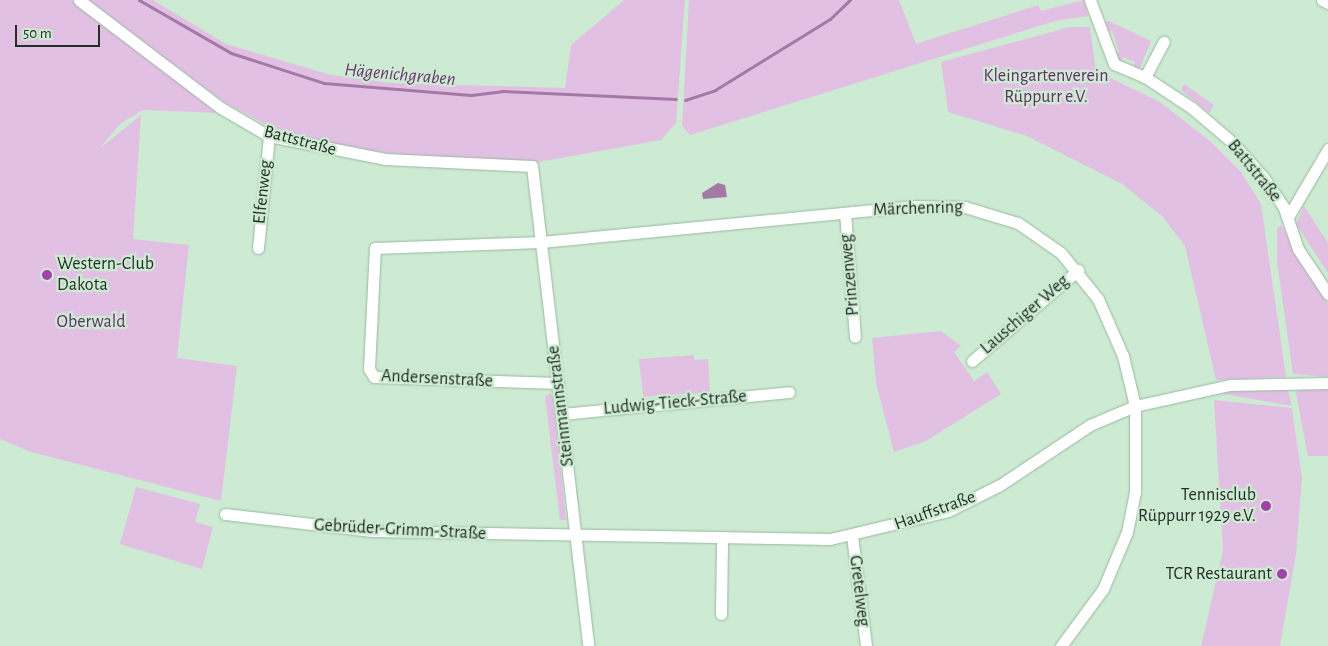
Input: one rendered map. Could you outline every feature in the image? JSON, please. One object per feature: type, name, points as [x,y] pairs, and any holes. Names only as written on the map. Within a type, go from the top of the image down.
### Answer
[{"type":"street","name":"Battstraße","points":[[79,0],[221,108],[269,136],[386,159],[532,166]]},
{"type":"street","name":"Battstraße","points":[[1090,0],[1109,59],[1145,77],[1192,108],[1232,142],[1264,178],[1288,217],[1292,238],[1328,294]]},
{"type":"street","points":[[1322,0],[1328,3]]},
{"type":"street","points":[[1145,77],[1164,42]]},
{"type":"street","name":"Elfenweg","points":[[258,248],[269,136]]},
{"type":"street","points":[[1288,217],[1328,149]]},
{"type":"street","name":"Steinmannstraße","points":[[532,166],[577,538],[588,646]]},
{"type":"street","name":"Märchenring","points":[[541,242],[947,205],[977,209],[1030,230],[1078,270],[1098,299],[1117,339],[1135,406],[1138,456],[1127,532],[1103,589],[1061,646]]},
{"type":"street","name":"Prinzenweg","points":[[844,213],[855,337]]},
{"type":"street","name":"Andersenstraße","points":[[541,242],[375,248],[369,369],[382,380],[558,384]]},
{"type":"street","name":"Lauschiger Weg","points":[[972,361],[1078,270]]},
{"type":"street","name":"Hauffstraße","points":[[577,538],[812,541],[852,536],[930,517],[976,498],[1090,425],[1135,406],[1230,385],[1328,383]]},
{"type":"street","name":"Ludwig-Tieck-Straße","points":[[562,414],[789,392]]},
{"type":"street","name":"Gebrüder-Grimm-Straße","points":[[225,514],[337,530],[577,538]]},
{"type":"street","name":"Gretelweg","points":[[852,536],[866,646]]},
{"type":"street","points":[[721,614],[722,540]]},
{"type":"green space","name":"Oberwald","points":[[0,0],[71,0],[219,113],[143,110],[121,123],[99,149],[141,115],[133,239],[189,245],[177,358],[237,366],[221,501],[31,452],[0,439]]},
{"type":"green space","points":[[86,0],[153,0],[226,44],[331,75],[391,83],[565,88],[571,45],[624,0],[685,0],[676,123],[661,140],[533,163],[411,157],[288,136],[227,104]]},
{"type":"green space","points":[[689,0],[899,0],[916,44],[1038,5],[1041,11],[1084,0],[1088,16],[1055,21],[690,135],[682,126]]},
{"type":"green space","points":[[1109,21],[1151,41],[1140,68],[1133,69],[1135,62],[1123,57],[1120,63],[1111,54],[1119,52],[1112,31],[1104,32],[1101,23]]},
{"type":"green space","name":"Kleingartenverein Rüppurr e.V.","points":[[1070,27],[1090,27],[1096,71],[1160,102],[1210,141],[1241,172],[1261,204],[1286,377],[1216,380],[1185,246],[1162,216],[1122,184],[1027,136],[948,112],[941,62]]},
{"type":"green space","points":[[1184,84],[1214,105],[1209,113],[1181,90]]},
{"type":"green space","points":[[1304,206],[1328,243],[1328,273],[1296,224]]},
{"type":"green space","points":[[1281,225],[1328,304],[1328,377],[1293,374],[1277,261],[1277,229]]},
{"type":"green space","points":[[941,331],[961,346],[954,352],[974,381],[987,372],[1001,394],[926,441],[894,452],[876,383],[872,338]]},
{"type":"green space","points":[[694,355],[694,360],[708,359],[710,392],[643,397],[639,359]]},
{"type":"green space","points":[[1256,387],[1287,387],[1292,406],[1213,392]]},
{"type":"green space","points":[[1301,387],[1328,388],[1328,456],[1308,456],[1296,393]]},
{"type":"green space","points":[[551,393],[566,520],[560,520],[545,396]]},
{"type":"green space","name":"Tennisclub Rüppurr 1929 e.V.","points":[[1214,400],[1292,408],[1302,478],[1296,554],[1280,646],[1201,646],[1223,551]]},
{"type":"green space","points":[[136,487],[200,504],[195,522],[213,527],[202,569],[120,544]]},
{"type":"shaded area","points":[[718,183],[725,185],[727,197],[703,199],[702,193]]},
{"type":"waterway","name":"Hägenichgraben","points":[[139,0],[231,53],[324,83],[471,95],[502,91],[676,99]]},
{"type":"waterway","name":"Hägenichgraben","points":[[685,100],[715,90],[830,19],[850,0]]},
{"type":"place","name":"Western-Club Dakota","points":[[47,275]]},
{"type":"place","name":"Tennisclub Rüppurr 1929 e.V.","points":[[1266,506]]},
{"type":"place","name":"TCR Restaurant","points":[[1282,574]]}]
